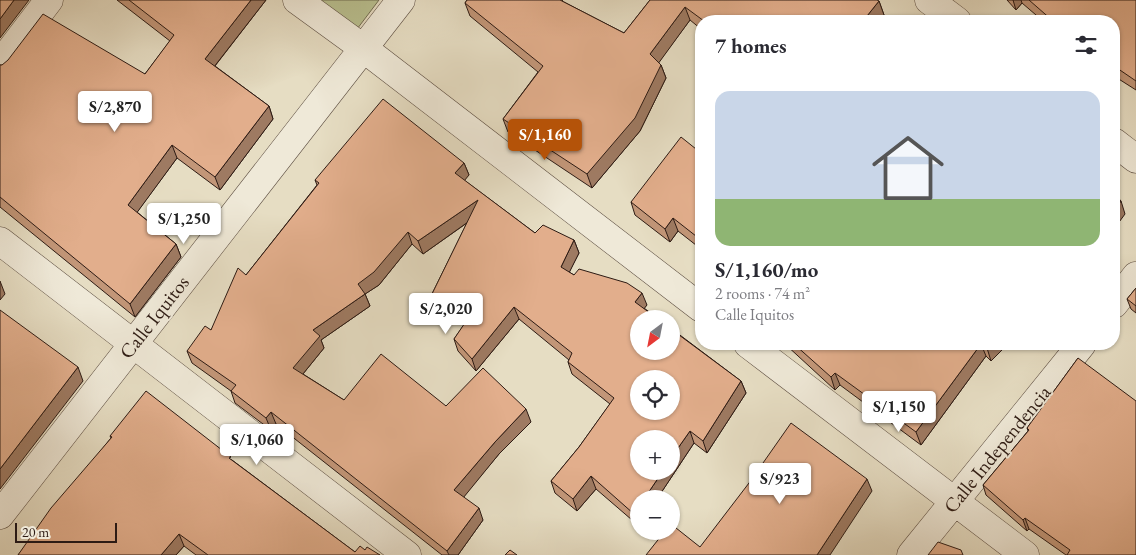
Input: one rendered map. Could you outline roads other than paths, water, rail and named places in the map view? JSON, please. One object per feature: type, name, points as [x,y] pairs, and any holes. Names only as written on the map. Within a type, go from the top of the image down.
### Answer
[{"type":"street","points":[[0,64],[49,0]]},
{"type":"street","points":[[297,0],[363,48],[695,303]]},
{"type":"street","name":"Calle Iquitos","points":[[0,515],[401,0]]},
{"type":"street","points":[[929,0],[949,15]]},
{"type":"street","points":[[1120,147],[1136,159]]},
{"type":"street","points":[[0,242],[406,555]]},
{"type":"street","points":[[1120,296],[1136,276]]},
{"type":"street","points":[[756,350],[1025,555]]},
{"type":"street","name":"Calle Independencia","points":[[911,555],[1077,350]]}]
